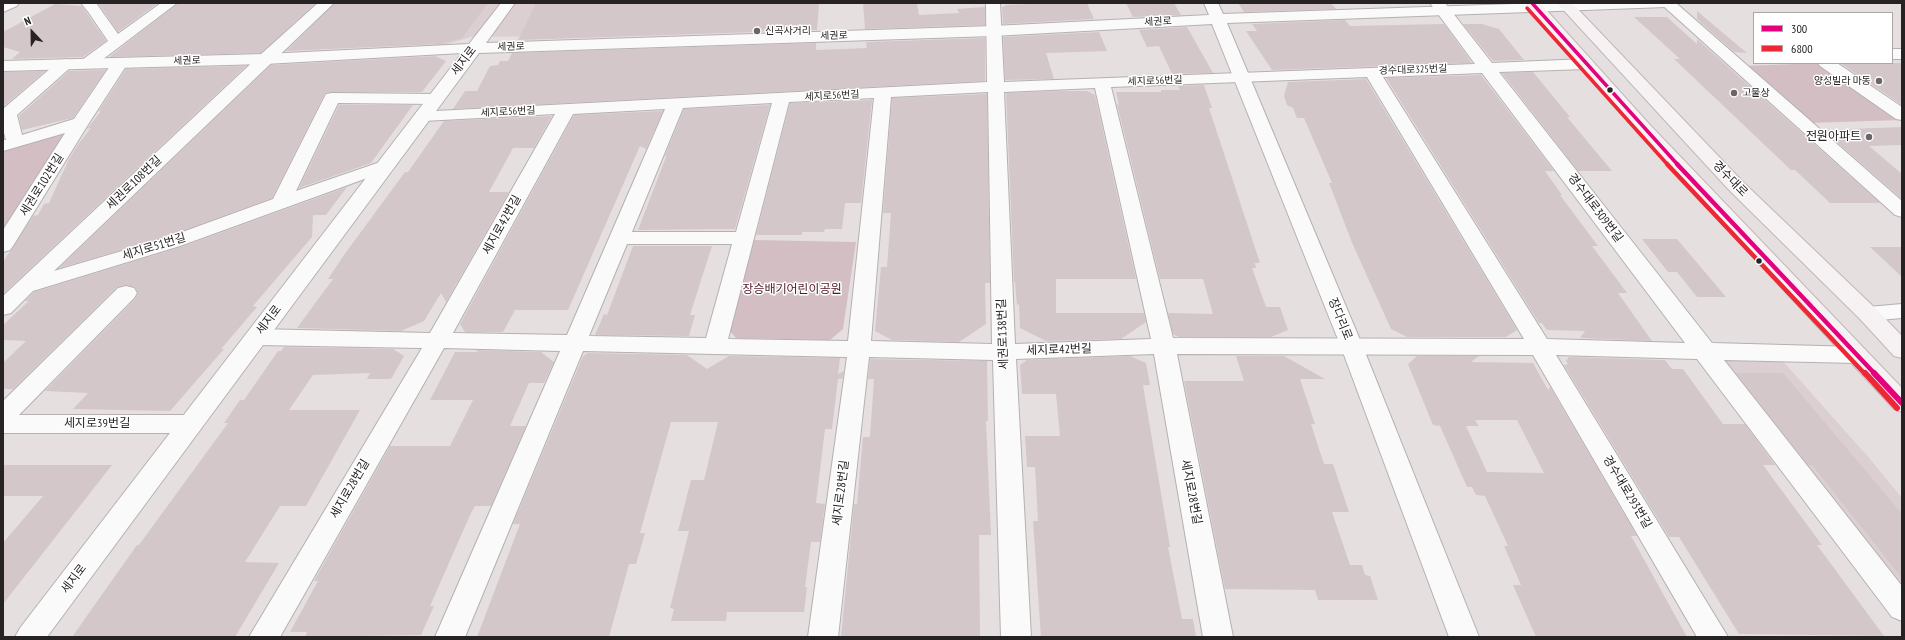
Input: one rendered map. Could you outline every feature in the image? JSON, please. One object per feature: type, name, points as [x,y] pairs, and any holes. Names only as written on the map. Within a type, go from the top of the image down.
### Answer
[{"type":"main road","points":[[1534,5],[1644,129],[1902,402]]},
{"type":"main road","name":"경수대로","points":[[1566,5],[1736,186],[1868,314],[1902,350]]},
{"type":"street","points":[[3,8],[12,3]]},
{"type":"street","points":[[88,3],[95,10],[116,42]]},
{"type":"street","points":[[88,63],[170,3]]},
{"type":"street","name":"세권로108번길","points":[[3,308],[265,59],[328,3]]},
{"type":"street","name":"세지로","points":[[30,637],[508,3]]},
{"type":"street","name":"세권로138번길","points":[[992,3],[1004,352],[1016,637]]},
{"type":"street","points":[[1666,3],[1902,211]]},
{"type":"street","name":"세권로","points":[[3,66],[265,59],[474,48],[993,31],[1214,11],[1666,3]]},
{"type":"street","name":"경수대로309번길","points":[[1440,7],[1703,350]]},
{"type":"street","name":"장다리로","points":[[1214,11],[1352,347],[1464,637]]},
{"type":"street","points":[[1731,61],[1753,60]]},
{"type":"street","name":"세권로102번길","points":[[3,246],[120,62]]},
{"type":"street","points":[[65,64],[8,114],[9,144],[80,123]]},
{"type":"street","name":"경수대로325번길","points":[[1241,77],[1586,64]]},
{"type":"street","points":[[1827,64],[1902,115]]},
{"type":"street","points":[[1372,72],[1540,347]]},
{"type":"street","name":"세지로56번길","points":[[423,116],[996,87],[1241,77]]},
{"type":"street","points":[[1102,83],[1164,346]]},
{"type":"street","points":[[859,349],[883,93]]},
{"type":"street","points":[[280,204],[332,98],[436,99]]},
{"type":"street","points":[[715,346],[782,98]]},
{"type":"street","points":[[450,637],[676,104]]},
{"type":"street","name":"세지로42번길","points":[[436,341],[567,109]]},
{"type":"street","name":"세지로51번길","points":[[26,286],[173,242],[386,165]]},
{"type":"street","points":[[619,238],[744,238]]},
{"type":"street","points":[[3,416],[126,293]]},
{"type":"street","points":[[1868,314],[1902,311]]},
{"type":"street","name":"세지로42번길","points":[[257,337],[1004,352],[1164,346],[1352,347]]},
{"type":"street","name":"세지로28번길","points":[[264,637],[436,341]]},
{"type":"street","name":"세지로28번길","points":[[1164,346],[1218,637]]},
{"type":"street","points":[[1352,347],[1540,347],[1857,355]]},
{"type":"street","name":"경수대로293번길","points":[[1540,347],[1713,637]]},
{"type":"street","name":"세지로28번길","points":[[823,637],[859,349]]},
{"type":"street","points":[[1703,350],[1902,608]]},
{"type":"street","name":"세지로39번길","points":[[3,424],[191,424]]},
{"type":"shaded area","points":[[466,3],[575,3],[555,36],[471,37],[433,48]]},
{"type":"shaded area","points":[[1781,359],[1870,459],[1902,498],[1902,598],[1720,361]]},
{"type":"green space","points":[[1826,64],[1902,120],[1808,123],[1741,66]]},
{"type":"green space","points":[[72,128],[3,228],[3,148]]},
{"type":"green space","name":"장승배기어린이공원","points":[[753,240],[856,242],[843,329],[830,340],[736,338],[729,330]]},
{"type":"building","points":[[98,3],[158,3],[118,32]]},
{"type":"building","points":[[178,3],[316,3],[261,53],[109,57]]},
{"type":"building","points":[[335,3],[488,3],[462,38],[441,44],[286,51]]},
{"type":"building","points":[[536,3],[819,3],[817,30],[518,40]]},
{"type":"building","points":[[863,3],[917,3],[919,15],[959,13],[957,9],[985,7],[985,25],[865,29]]},
{"type":"building","points":[[1087,3],[1094,19],[1003,24],[1002,7],[1005,5]]},
{"type":"building","points":[[1126,3],[1174,3],[1181,15],[1133,17]]},
{"type":"building","points":[[1238,3],[1331,3],[1336,9],[1244,12]]},
{"type":"building","points":[[55,4],[82,6],[106,41],[83,57],[12,59],[20,52],[3,47],[3,32]]},
{"type":"building","points":[[1697,11],[1747,53],[1734,52],[1697,19]]},
{"type":"building","points":[[1634,17],[1667,17],[1697,44],[1697,39],[1880,203],[1830,203],[1795,170],[1791,170],[1674,59],[1680,59]]},
{"type":"building","points":[[1345,20],[1350,26],[1444,24],[1472,63],[1272,70],[1246,31],[1257,31],[1252,24]]},
{"type":"building","points":[[1463,24],[1482,24],[1499,29],[1524,60],[1493,61]]},
{"type":"building","points":[[1187,27],[1213,73],[1172,74],[1159,46],[1147,47],[1139,30]]},
{"type":"building","points":[[1099,32],[1107,51],[1046,53],[1054,79],[1005,80],[1003,37]]},
{"type":"building","points":[[985,38],[985,81],[453,109],[465,91],[477,91],[490,66],[498,65],[500,61],[508,61],[512,53],[816,43],[816,50],[867,48],[866,42]]},
{"type":"building","points":[[435,56],[446,61],[422,92],[325,93],[272,198],[166,237],[59,268],[271,65]]},
{"type":"building","points":[[1902,63],[1902,105],[1841,64]]},
{"type":"building","points":[[246,66],[3,294],[3,262],[33,216],[38,215],[44,204],[49,203],[69,159],[91,128],[87,129],[101,111],[98,112],[126,69]]},
{"type":"building","points":[[106,70],[73,118],[22,130],[19,116],[69,71]]},
{"type":"building","points":[[45,71],[3,107],[3,72]]},
{"type":"building","points":[[1533,72],[1570,117],[1567,117],[1612,171],[1578,171],[1502,73]]},
{"type":"building","points":[[1481,75],[1554,171],[1545,171],[1562,195],[1560,195],[1598,246],[1592,246],[1627,293],[1618,293],[1652,341],[1580,338],[1585,331],[1547,330],[1542,323],[1539,323],[1386,78]]},
{"type":"building","points":[[1366,79],[1517,330],[1506,337],[1407,337],[1391,329],[1353,245],[1329,183],[1332,183],[1304,118],[1297,118],[1293,108],[1287,105],[1284,96],[1288,82]]},
{"type":"building","points":[[1204,85],[1212,108],[1209,108],[1260,263],[1255,263],[1256,268],[1252,268],[1266,307],[1280,307],[1288,330],[1271,337],[1179,337],[1173,334],[1168,313],[1213,314],[1203,279],[1160,279],[1117,104],[1119,105],[1116,92],[1161,92],[1161,90],[1180,90],[1178,86]]},
{"type":"building","points":[[1087,91],[1095,95],[1136,279],[1056,279],[1056,313],[1144,313],[1146,322],[1121,339],[1046,341],[1020,328],[1019,304],[1017,305],[1014,282],[1006,93]]},
{"type":"building","points":[[987,94],[990,283],[985,283],[986,324],[959,342],[892,340],[875,331],[881,267],[887,267],[891,213],[883,213],[892,98]]},
{"type":"building","points":[[872,100],[861,203],[845,203],[842,229],[825,229],[824,232],[802,232],[802,235],[756,235],[790,103]]},
{"type":"building","points":[[339,105],[413,105],[371,163],[299,188]]},
{"type":"building","points":[[770,105],[735,229],[638,230],[684,109]]},
{"type":"building","points":[[663,111],[646,149],[640,146],[568,310],[515,310],[503,332],[465,332],[460,324],[574,115]]},
{"type":"building","points":[[552,116],[534,148],[513,148],[489,192],[509,192],[446,302],[441,293],[424,321],[401,331],[297,328],[333,279],[328,279],[344,255],[405,172],[408,172],[444,121]]},
{"type":"building","points":[[1902,127],[1902,145],[1869,146],[1902,174],[1902,199],[1823,130]]},
{"type":"building","points":[[347,187],[326,215],[313,215],[312,237],[253,306],[257,307],[221,349],[224,349],[170,411],[73,409],[88,393],[45,391],[135,299],[138,294],[135,287],[126,285],[117,287],[13,389],[3,389],[3,363],[26,341],[3,340],[3,325],[29,301],[25,301],[34,292],[181,247]]},
{"type":"building","points":[[1642,239],[1677,239],[1726,297],[1697,297],[1677,272],[1668,272]]},
{"type":"building","points":[[633,246],[712,246],[690,315],[695,315],[689,336],[595,335],[604,314],[607,315]]},
{"type":"building","points":[[1870,247],[1902,247],[1902,277]]},
{"type":"building","points":[[284,347],[393,349],[404,356],[391,379],[367,379],[370,373],[313,375],[289,410],[360,410],[306,506],[280,506],[245,562],[279,563],[235,637],[72,637],[137,545],[139,545],[228,423],[224,423],[240,400],[244,400],[278,351],[281,351]]},
{"type":"building","points":[[476,350],[541,352],[554,362],[544,383],[529,383],[510,426],[526,426],[491,506],[475,506],[471,513],[430,606],[434,606],[421,635],[305,637],[307,632],[290,632],[318,581],[314,581],[390,446],[450,446],[473,400],[430,400],[455,352],[478,352]]},
{"type":"building","points":[[588,353],[687,355],[707,369],[729,356],[840,358],[838,374],[844,371],[842,379],[838,379],[832,429],[825,429],[816,503],[825,504],[820,542],[811,542],[805,587],[807,587],[804,612],[727,612],[726,621],[671,621],[674,609],[670,608],[689,531],[678,531],[691,480],[704,480],[718,422],[671,422],[640,533],[645,533],[636,564],[629,564],[609,637],[477,637],[520,524],[513,524],[583,356]]},
{"type":"building","points":[[1130,356],[1146,363],[1150,385],[1143,385],[1170,547],[1168,547],[1182,619],[1193,619],[1196,637],[1041,637],[1033,521],[1038,521],[1035,467],[1027,467],[1025,436],[1060,436],[1056,394],[1022,394],[1020,365],[1027,360]]},
{"type":"building","points":[[1236,356],[1284,356],[1325,379],[1300,379],[1315,424],[1311,424],[1324,464],[1333,464],[1349,512],[1332,512],[1350,565],[1362,565],[1365,575],[1370,576],[1378,600],[1318,600],[1315,590],[1225,589],[1184,381],[1244,381]]},
{"type":"building","points":[[1417,356],[1479,356],[1471,362],[1533,363],[1548,390],[1550,387],[1637,536],[1631,536],[1687,637],[1536,637],[1513,585],[1521,585],[1504,546],[1508,546],[1485,496],[1476,495],[1472,487],[1467,487],[1440,426],[1433,425],[1408,364]],"holes":[[[1475,420],[1517,420],[1544,473],[1487,472],[1466,426],[1479,426]]]},
{"type":"building","points":[[1569,357],[1665,360],[1672,369],[1683,369],[1723,424],[1745,424],[1775,465],[1763,465],[1822,545],[1817,545],[1884,636],[1739,634],[1679,537],[1669,537],[1564,365],[1568,364],[1566,361]]},
{"type":"building","points":[[870,359],[987,361],[988,421],[986,421],[991,535],[979,535],[980,637],[841,637],[854,504],[857,504],[863,437],[870,437],[874,379],[868,379]]},
{"type":"building","points":[[1736,373],[1783,373],[1902,514],[1902,578],[1812,465],[1808,465]]},
{"type":"building","points":[[3,465],[112,465],[3,604],[3,543],[43,496],[3,496]]},
{"type":"transit line","name":"300","points":[[1532,3],[1644,129],[1902,403]]},
{"type":"transit line","name":"6800","points":[[1527,8],[1639,134],[1897,408]]},
{"type":"place","name":"신곡사거리","points":[[757,31]]},
{"type":"place","name":"양성빌라 마동","points":[[1879,81]]},
{"type":"place","name":"고물상","points":[[1734,93]]},
{"type":"place","name":"전원아파트","points":[[1869,137]]}]
